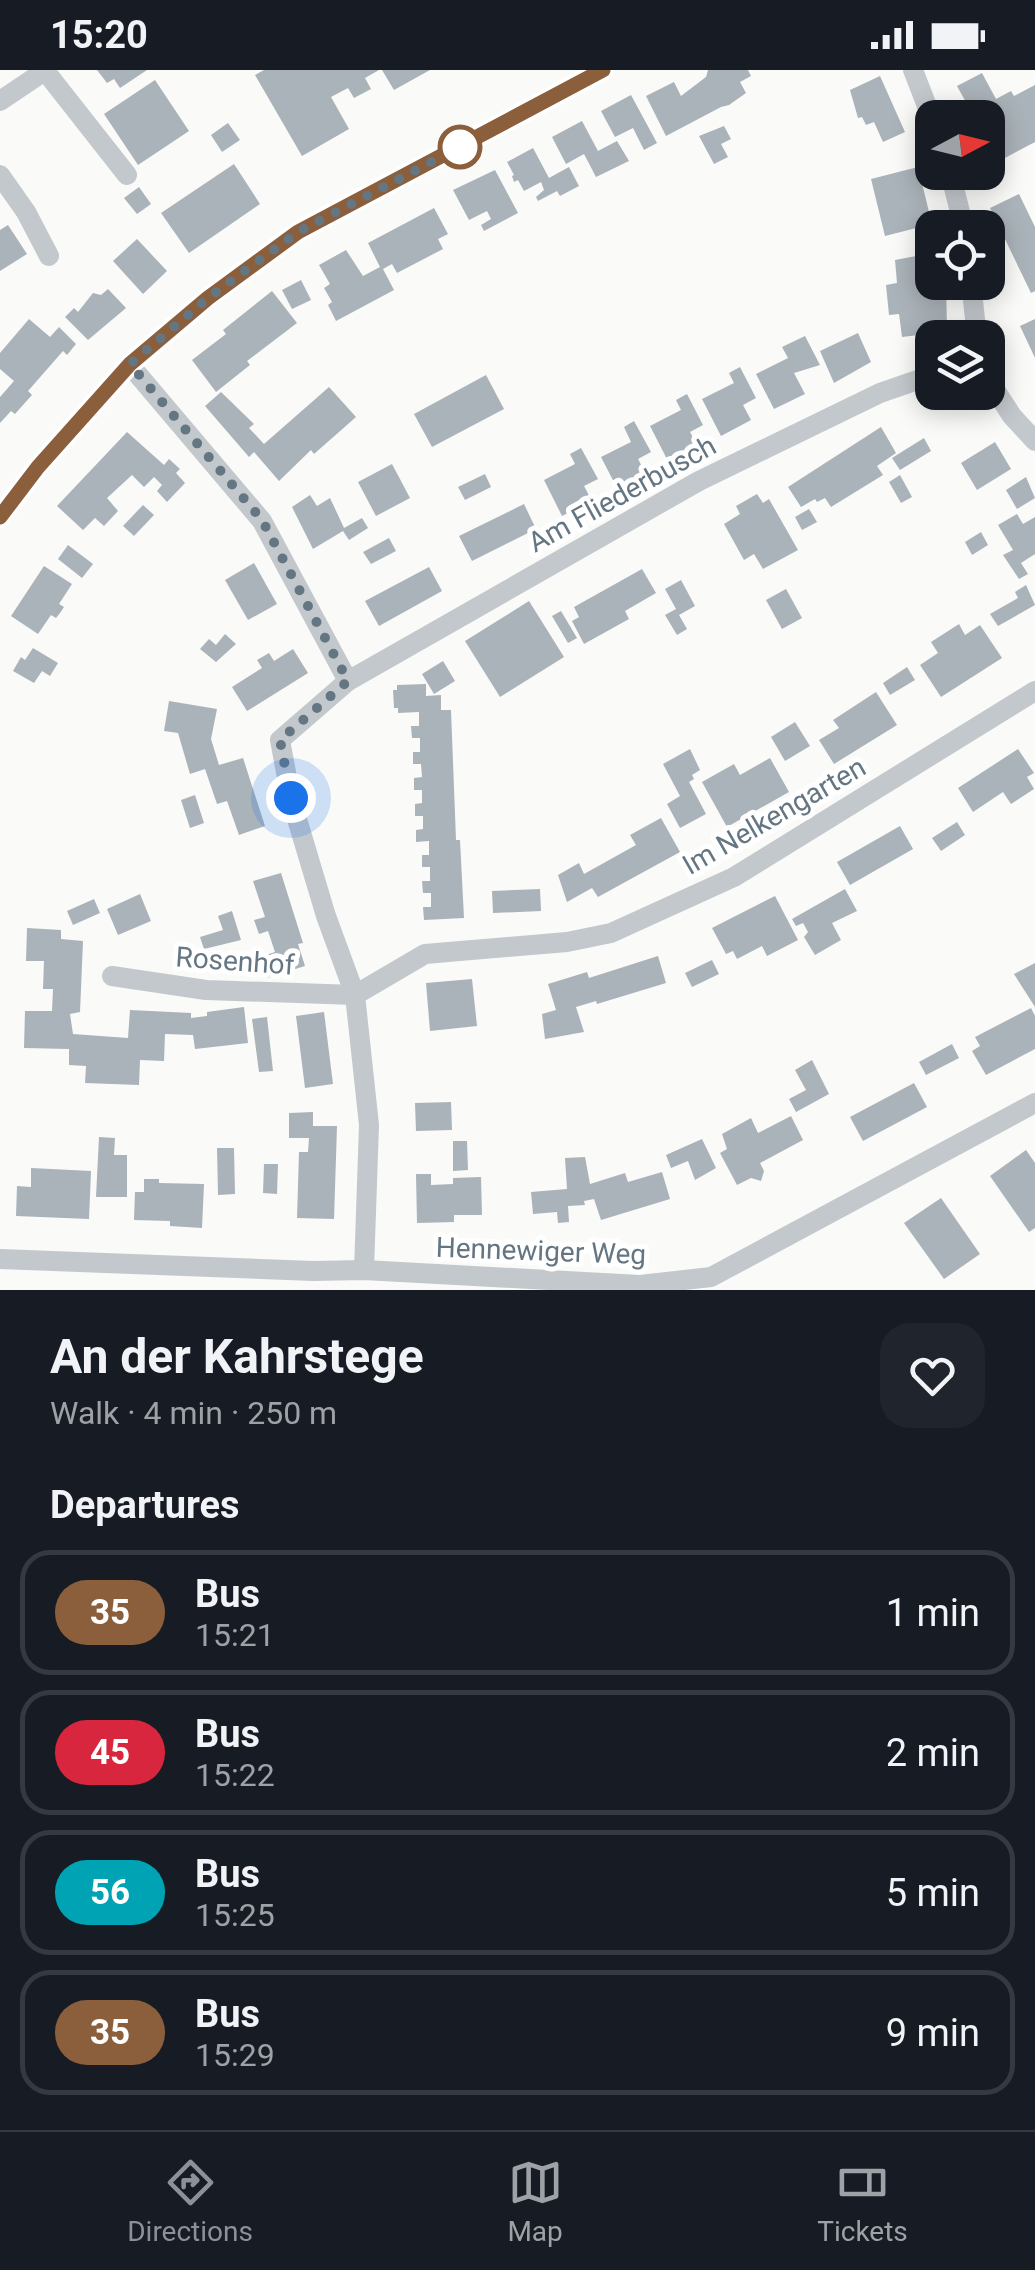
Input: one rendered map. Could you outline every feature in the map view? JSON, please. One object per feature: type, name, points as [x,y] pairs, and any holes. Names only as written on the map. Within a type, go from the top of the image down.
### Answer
[{"type":"street","points":[[0,517],[38,467],[130,364],[208,298],[298,232],[603,70]]},
{"type":"street","points":[[913,70],[925,100]]},
{"type":"street","points":[[0,101],[46,71],[126,175]]},
{"type":"street","points":[[0,175],[26,212],[49,256]]},
{"type":"street","points":[[130,364],[262,520],[348,681]]},
{"type":"street","name":"Am Fliederbusch","points":[[355,995],[291,798],[280,740],[348,681],[700,481],[880,393],[915,382]]},
{"type":"street","points":[[1005,405],[1035,441]]},
{"type":"street","name":"Im Nelkengarten","points":[[355,995],[426,954],[567,942],[611,933],[734,877],[1035,691]]},
{"type":"street","name":"Rosenhof","points":[[112,976],[206,990],[355,995]]},
{"type":"street","points":[[355,995],[369,1125],[364,1270]]},
{"type":"street","name":"Hennewiger Weg","points":[[0,1259],[314,1281],[364,1270],[640,1285],[716,1284],[1035,1103]]},
{"type":"building","points":[[97,70],[147,70],[120,88],[114,79],[107,83]]},
{"type":"building","points":[[264,70],[379,70],[365,78],[371,89],[354,98],[348,88],[331,97],[349,129],[302,156],[255,75]]},
{"type":"building","points":[[382,70],[430,70],[394,90]]},
{"type":"building","points":[[708,70],[748,70],[751,76],[740,82],[746,93],[666,136],[646,96],[674,82],[681,96],[706,77]]},
{"type":"building","points":[[982,73],[996,99],[1011,91],[1014,96],[1035,85],[1035,142],[1005,158],[1005,100],[965,100],[957,86]]},
{"type":"building","points":[[880,76],[905,132],[883,142],[874,122],[866,125],[862,117],[858,118],[850,90]]},
{"type":"building","points":[[155,80],[189,131],[138,165],[104,114]]},
{"type":"building","points":[[631,95],[657,143],[644,150],[633,128],[615,137],[601,111]]},
{"type":"building","points":[[582,121],[598,151],[617,141],[629,161],[596,177],[584,154],[566,164],[552,137]]},
{"type":"building","points":[[228,123],[240,140],[222,152],[211,135]]},
{"type":"building","points":[[724,126],[731,139],[721,144],[728,157],[714,164],[699,136]]},
{"type":"building","points":[[533,148],[549,178],[569,167],[579,186],[538,201],[536,197],[544,190],[541,182],[524,191],[518,180],[514,182],[507,162]]},
{"type":"building","points":[[234,164],[260,204],[189,253],[161,213]]},
{"type":"building","points":[[915,168],[915,190],[924,190],[929,210],[915,210],[915,228],[885,236],[871,179]]},
{"type":"building","points":[[495,170],[518,213],[484,231],[481,225],[491,219],[487,211],[469,220],[453,190]]},
{"type":"building","points":[[139,187],[151,204],[137,214],[124,198]]},
{"type":"building","points":[[1019,194],[1035,227],[1035,291],[1031,293],[1005,239],[1005,210],[990,208]]},
{"type":"building","points":[[434,208],[448,234],[438,239],[443,249],[397,273],[392,264],[383,269],[394,290],[336,321],[324,288],[330,284],[319,265],[346,250],[363,276],[380,267],[368,243]]},
{"type":"building","points":[[8,225],[27,254],[0,271],[0,230]]},
{"type":"building","points":[[137,239],[167,271],[143,294],[113,261]]},
{"type":"building","points":[[915,256],[915,300],[946,300],[947,320],[915,320],[915,335],[902,337],[899,314],[889,315],[886,285],[897,283],[895,260]]},
{"type":"building","points":[[301,280],[311,300],[292,309],[282,290]]},
{"type":"building","points":[[108,289],[126,308],[88,340],[65,317],[74,308],[78,312],[93,293],[101,295]]},
{"type":"building","points":[[272,291],[297,323],[247,361],[250,365],[216,392],[192,360]]},
{"type":"building","points":[[29,319],[50,337],[59,327],[76,344],[67,355],[63,351],[28,391],[32,395],[15,414],[11,411],[0,423],[0,397],[14,381],[0,369],[0,353]]},
{"type":"building","points":[[1035,319],[1035,358],[1020,326]]},
{"type":"building","points":[[858,333],[871,362],[834,383],[820,351]]},
{"type":"building","points":[[805,336],[820,365],[794,373],[805,394],[774,409],[756,374],[788,358],[782,347]]},
{"type":"building","points":[[740,367],[756,398],[743,405],[751,420],[721,436],[702,399],[734,383],[729,373]]},
{"type":"building","points":[[486,375],[504,409],[432,447],[414,414]]},
{"type":"building","points":[[329,387],[356,417],[314,454],[311,450],[279,481],[254,452],[249,457],[205,406],[221,392],[254,424],[249,428],[264,444]]},
{"type":"building","points":[[687,394],[703,425],[690,432],[698,447],[669,463],[650,426],[681,410],[676,400]]},
{"type":"building","points":[[634,421],[651,452],[638,459],[646,474],[617,488],[601,457],[631,442],[624,427]]},
{"type":"building","points":[[881,427],[896,453],[877,466],[883,475],[831,507],[825,498],[801,507],[788,487]]},
{"type":"building","points":[[127,432],[164,465],[169,459],[180,469],[176,473],[185,483],[167,502],[157,491],[162,485],[154,477],[144,487],[132,475],[107,498],[118,511],[104,526],[95,518],[83,530],[57,506]]},
{"type":"building","points":[[924,438],[931,451],[900,470],[892,458]]},
{"type":"building","points":[[995,442],[1011,469],[977,490],[961,463]]},
{"type":"building","points":[[581,448],[598,479],[584,486],[592,501],[562,516],[544,480],[575,464],[570,454]]},
{"type":"building","points":[[392,464],[410,498],[376,516],[358,482]]},
{"type":"building","points":[[485,474],[491,487],[465,500],[458,487]]},
{"type":"building","points":[[900,475],[912,497],[901,503],[889,482]]},
{"type":"building","points":[[1026,477],[1035,498],[1017,509],[1006,490]]},
{"type":"building","points":[[757,494],[763,503],[769,499],[798,550],[763,569],[754,554],[744,560],[724,524],[740,514],[736,506]]},
{"type":"building","points":[[310,495],[317,506],[330,498],[344,528],[362,518],[368,528],[349,540],[343,531],[313,549],[292,507]]},
{"type":"building","points":[[524,504],[536,529],[472,561],[459,536]]},
{"type":"building","points":[[143,505],[154,515],[134,536],[123,526]]},
{"type":"building","points":[[809,509],[817,522],[802,530],[795,517]]},
{"type":"building","points":[[1017,514],[1023,524],[1035,517],[1035,554],[1021,563],[1028,574],[1019,579],[1003,555],[1013,550],[998,525]]},
{"type":"building","points":[[981,532],[988,545],[972,555],[965,542]]},
{"type":"building","points":[[389,538],[396,551],[371,564],[363,552]]},
{"type":"building","points":[[68,545],[93,564],[82,578],[58,559]]},
{"type":"building","points":[[254,563],[277,604],[248,620],[225,580]]},
{"type":"building","points":[[44,566],[72,584],[59,604],[64,607],[60,613],[56,618],[51,615],[38,634],[11,616]]},
{"type":"building","points":[[429,567],[442,591],[379,626],[365,601]]},
{"type":"building","points":[[642,569],[656,593],[625,611],[629,619],[584,644],[572,621],[579,617],[574,607]]},
{"type":"building","points":[[681,580],[695,606],[679,615],[687,629],[677,635],[665,615],[676,609],[665,589]]},
{"type":"building","points":[[1026,585],[1035,605],[998,626],[990,614],[1018,598],[1015,592]]},
{"type":"building","points":[[786,589],[802,618],[782,629],[766,600]]},
{"type":"building","points":[[529,601],[564,657],[500,697],[465,641]]},
{"type":"building","points":[[561,611],[577,638],[568,643],[552,616]]},
{"type":"building","points":[[959,624],[965,635],[980,625],[1002,658],[941,697],[920,665],[938,653],[931,642]]},
{"type":"building","points":[[225,634],[236,644],[216,662],[200,649],[209,639],[216,645]]},
{"type":"building","points":[[33,648],[58,663],[50,676],[42,671],[34,683],[13,671],[21,657],[25,660]]},
{"type":"building","points":[[293,649],[308,673],[247,711],[232,687],[262,668],[257,660],[269,653],[274,661]]},
{"type":"building","points":[[443,661],[455,681],[434,694],[422,674]]},
{"type":"building","points":[[907,667],[915,680],[890,695],[883,683]]},
{"type":"building","points":[[426,684],[426,696],[441,695],[441,710],[451,710],[456,840],[460,840],[464,918],[424,920],[423,907],[431,907],[431,893],[423,893],[422,881],[430,881],[430,867],[422,867],[422,855],[429,855],[429,841],[416,842],[416,830],[423,829],[423,816],[415,816],[415,804],[422,803],[422,790],[414,790],[414,778],[422,777],[421,764],[413,764],[413,752],[420,752],[420,738],[412,738],[411,726],[419,726],[419,712],[398,713],[393,690],[397,690],[397,685]]},
{"type":"building","points":[[876,692],[897,725],[834,764],[819,740],[839,728],[833,720]]},
{"type":"building","points":[[169,701],[217,709],[211,739],[219,765],[243,758],[265,826],[239,835],[227,801],[217,804],[205,769],[190,774],[178,733],[164,731]]},
{"type":"building","points":[[795,722],[810,746],[785,761],[771,737]]},
{"type":"building","points":[[690,749],[700,770],[689,782],[706,814],[680,828],[667,804],[680,796],[663,764]]},
{"type":"building","points":[[1018,749],[1034,773],[1027,777],[1034,789],[1011,804],[1003,792],[973,812],[958,788]]},
{"type":"building","points":[[770,758],[789,792],[727,827],[702,782],[734,764],[740,775]]},
{"type":"building","points":[[195,795],[204,823],[190,828],[181,800]]},
{"type":"building","points":[[661,818],[680,852],[598,897],[592,888],[567,902],[558,875],[579,863],[584,874],[636,845],[630,835]]},
{"type":"building","points":[[957,822],[965,835],[941,851],[932,838]]},
{"type":"building","points":[[900,826],[913,849],[850,885],[837,862]]},
{"type":"building","points":[[281,873],[303,943],[298,944],[305,966],[267,978],[260,957],[275,952],[268,931],[259,934],[254,920],[265,917],[253,881]]},
{"type":"building","points":[[540,889],[541,911],[493,913],[492,891]]},
{"type":"building","points":[[845,889],[857,911],[832,923],[841,940],[815,955],[804,937],[808,932],[803,923],[796,926],[792,919]]},
{"type":"building","points":[[140,894],[151,921],[118,935],[107,909]]},
{"type":"building","points":[[775,896],[798,940],[767,956],[762,946],[737,959],[733,951],[726,954],[712,928]]},
{"type":"building","points":[[94,899],[100,913],[73,925],[67,911]]},
{"type":"building","points":[[232,911],[241,940],[204,949],[200,937],[223,930],[218,916]]},
{"type":"building","points":[[27,928],[61,930],[61,939],[83,941],[80,1012],[70,1014],[73,1034],[128,1038],[130,1010],[191,1013],[191,1018],[244,1007],[248,1043],[195,1049],[193,1035],[165,1034],[164,1061],[140,1060],[139,1085],[85,1083],[86,1066],[69,1065],[69,1049],[24,1048],[25,1011],[52,1011],[53,989],[43,989],[44,961],[26,961]]},
{"type":"building","points":[[658,956],[666,983],[576,1007],[584,1032],[545,1039],[542,1014],[556,1010],[548,984],[587,972],[589,978]]},
{"type":"building","points":[[712,960],[719,974],[692,987],[685,973]]},
{"type":"building","points":[[1035,963],[1035,1007],[1014,974]]},
{"type":"building","points":[[472,979],[477,1026],[430,1031],[426,983]]},
{"type":"building","points":[[1031,1008],[1035,1016],[1035,1049],[986,1075],[972,1051],[980,1046],[975,1037]]},
{"type":"building","points":[[324,1012],[333,1084],[305,1088],[296,1016]]},
{"type":"building","points":[[267,1017],[273,1071],[259,1072],[252,1019]]},
{"type":"building","points":[[952,1044],[959,1058],[926,1075],[919,1062]]},
{"type":"building","points":[[812,1060],[829,1094],[796,1112],[789,1099],[806,1090],[795,1070]]},
{"type":"building","points":[[914,1083],[927,1107],[863,1141],[850,1117]]},
{"type":"building","points":[[451,1102],[452,1130],[416,1131],[415,1103]]},
{"type":"building","points":[[313,1112],[313,1126],[337,1126],[334,1219],[297,1218],[299,1152],[308,1152],[309,1138],[289,1138],[289,1113]]},
{"type":"building","points":[[791,1116],[803,1140],[760,1163],[764,1171],[761,1181],[751,1178],[737,1185],[720,1153],[727,1149],[722,1134],[751,1118],[758,1133]]},
{"type":"building","points":[[99,1137],[115,1138],[114,1155],[127,1155],[127,1197],[96,1197]]},
{"type":"building","points":[[702,1139],[716,1168],[695,1180],[688,1161],[671,1168],[666,1155]]},
{"type":"building","points":[[453,1141],[467,1141],[468,1170],[453,1171]]},
{"type":"building","points":[[217,1148],[234,1148],[235,1194],[218,1195]]},
{"type":"building","points":[[1026,1150],[1035,1163],[1035,1228],[1029,1232],[990,1176]]},
{"type":"building","points":[[585,1157],[590,1184],[625,1173],[628,1182],[662,1172],[670,1199],[601,1220],[594,1199],[584,1201],[585,1205],[568,1206],[569,1222],[558,1223],[557,1212],[533,1214],[531,1192],[567,1189],[565,1158]]},
{"type":"building","points":[[264,1164],[278,1164],[277,1194],[263,1193]]},
{"type":"building","points":[[31,1168],[91,1171],[89,1219],[16,1216],[17,1186],[31,1187]]},
{"type":"building","points":[[416,1174],[431,1174],[431,1185],[453,1184],[453,1178],[481,1177],[482,1215],[454,1215],[454,1222],[417,1223]]},
{"type":"building","points":[[144,1179],[204,1184],[202,1228],[170,1226],[170,1221],[134,1220],[135,1192],[144,1192]]},
{"type":"building","points":[[941,1198],[980,1254],[944,1279],[904,1223]]},
{"type":"bus line","name":"35","points":[[0,517],[38,467],[130,364],[208,298],[298,232],[603,70]]},
{"type":"route","points":[[291,798],[280,740],[348,681],[262,520],[130,364],[208,298],[298,232],[460,147]]}]
